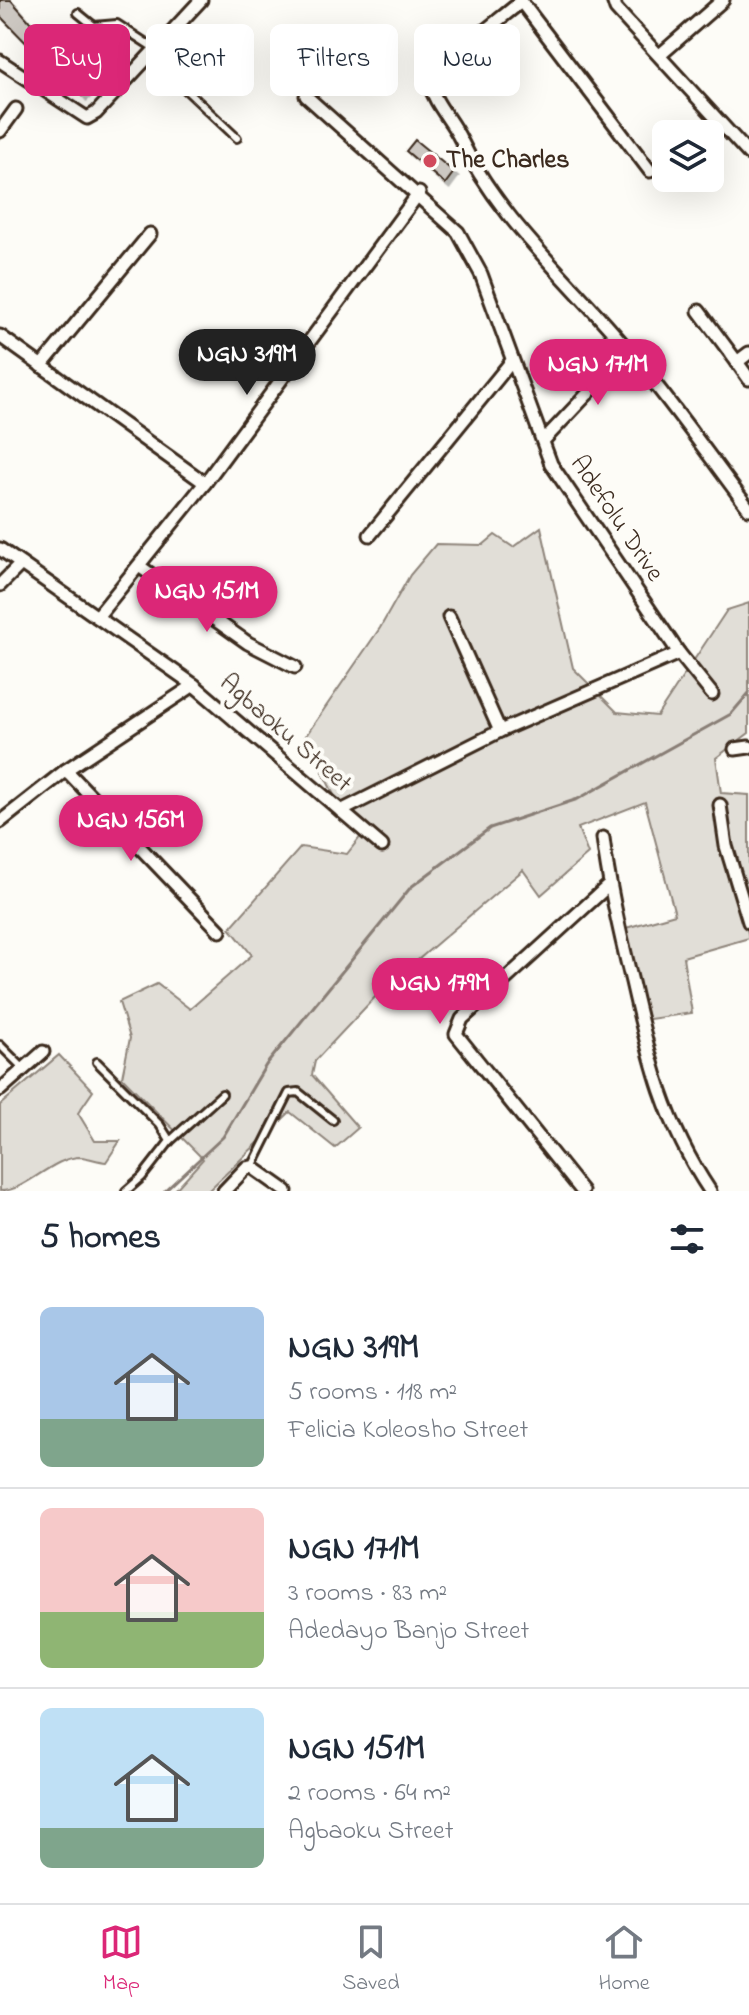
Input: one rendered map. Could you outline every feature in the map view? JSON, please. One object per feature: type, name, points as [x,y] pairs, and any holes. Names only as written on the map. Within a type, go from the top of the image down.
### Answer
[{"type":"street","points":[[177,24],[201,0]]},
{"type":"street","points":[[613,0],[616,9],[749,154]]},
{"type":"street","points":[[660,55],[723,0]]},
{"type":"street","points":[[650,171],[521,1],[436,70],[429,82],[432,93],[490,192],[629,350],[749,509]]},
{"type":"street","points":[[0,61],[87,118],[96,113],[146,57]]},
{"type":"street","name":"Adefolu Drive","points":[[306,96],[419,193],[458,232],[471,254],[551,464],[679,653],[712,694]]},
{"type":"street","points":[[0,131],[16,109]]},
{"type":"street","points":[[97,617],[205,483],[419,193]]},
{"type":"street","points":[[41,366],[150,234]]},
{"type":"street","points":[[699,311],[749,379]]},
{"type":"street","points":[[0,336],[205,483]]},
{"type":"street","points":[[543,441],[629,350]]},
{"type":"street","points":[[737,362],[749,353]]},
{"type":"street","points":[[370,535],[511,362]]},
{"type":"street","name":"Agbaoku Street","points":[[0,549],[194,685],[382,846]]},
{"type":"street","points":[[0,585],[21,564]]},
{"type":"street","points":[[139,566],[248,643],[295,667]]},
{"type":"street","points":[[449,617],[500,731]]},
{"type":"street","points":[[341,811],[500,731],[679,653]]},
{"type":"street","points":[[0,822],[66,770],[194,685]]},
{"type":"street","points":[[735,749],[749,747]]},
{"type":"street","points":[[66,770],[220,931]]},
{"type":"street","points":[[720,805],[726,846],[749,922]]},
{"type":"street","points":[[603,838],[609,885],[666,1114],[688,1159],[710,1191]]},
{"type":"street","points":[[582,1191],[456,1034],[462,1019],[609,885]]},
{"type":"street","points":[[0,1090],[43,1052]]},
{"type":"street","points":[[224,1191],[246,1168],[252,1167],[286,1191]]},
{"type":"lane","points":[[78,13],[94,26],[117,24],[129,29],[146,46]]},
{"type":"lane","points":[[195,96],[237,138]]},
{"type":"lane","points":[[0,1045],[24,1069]]},
{"type":"lane","points":[[97,1062],[160,1125],[170,1141]]},
{"type":"lane","points":[[252,1167],[289,1093],[298,1092],[333,1120]]},
{"type":"lane","points":[[126,1191],[142,1177],[170,1141],[222,1094]]},
{"type":"shaded area","points":[[541,527],[573,668],[617,712],[657,716],[727,610],[749,603],[749,733],[716,758],[721,793],[749,795],[749,888],[740,896],[749,938],[683,957],[692,1013],[643,1020],[619,930],[675,914],[645,802],[578,828],[588,854],[541,895],[523,870],[377,995],[315,1061],[312,1075],[358,1128],[335,1148],[290,1112],[208,1191],[174,1191],[203,1159],[122,1077],[130,1038],[119,1002],[157,984],[190,1009],[252,955],[230,928],[301,847],[347,854],[368,827],[335,797],[305,737],[380,628],[410,575],[436,544],[483,545],[495,535],[513,547]]},
{"type":"shaded area","points":[[59,1055],[93,1091],[78,1113],[95,1141],[120,1141],[106,1162],[70,1158],[20,1186],[0,1191],[0,1105]]},
{"type":"building","points":[[0,0],[11,0],[32,24],[24,24],[24,41],[0,16]]},
{"type":"building","name":"The Charles","points":[[415,140],[454,172],[445,184],[406,151]]},
{"type":"waterway","points":[[165,1191],[223,1137],[266,1065],[411,887],[490,828],[578,799],[731,714],[749,693]]},
{"type":"place","name":"The Charles","points":[[430,161]]}]
